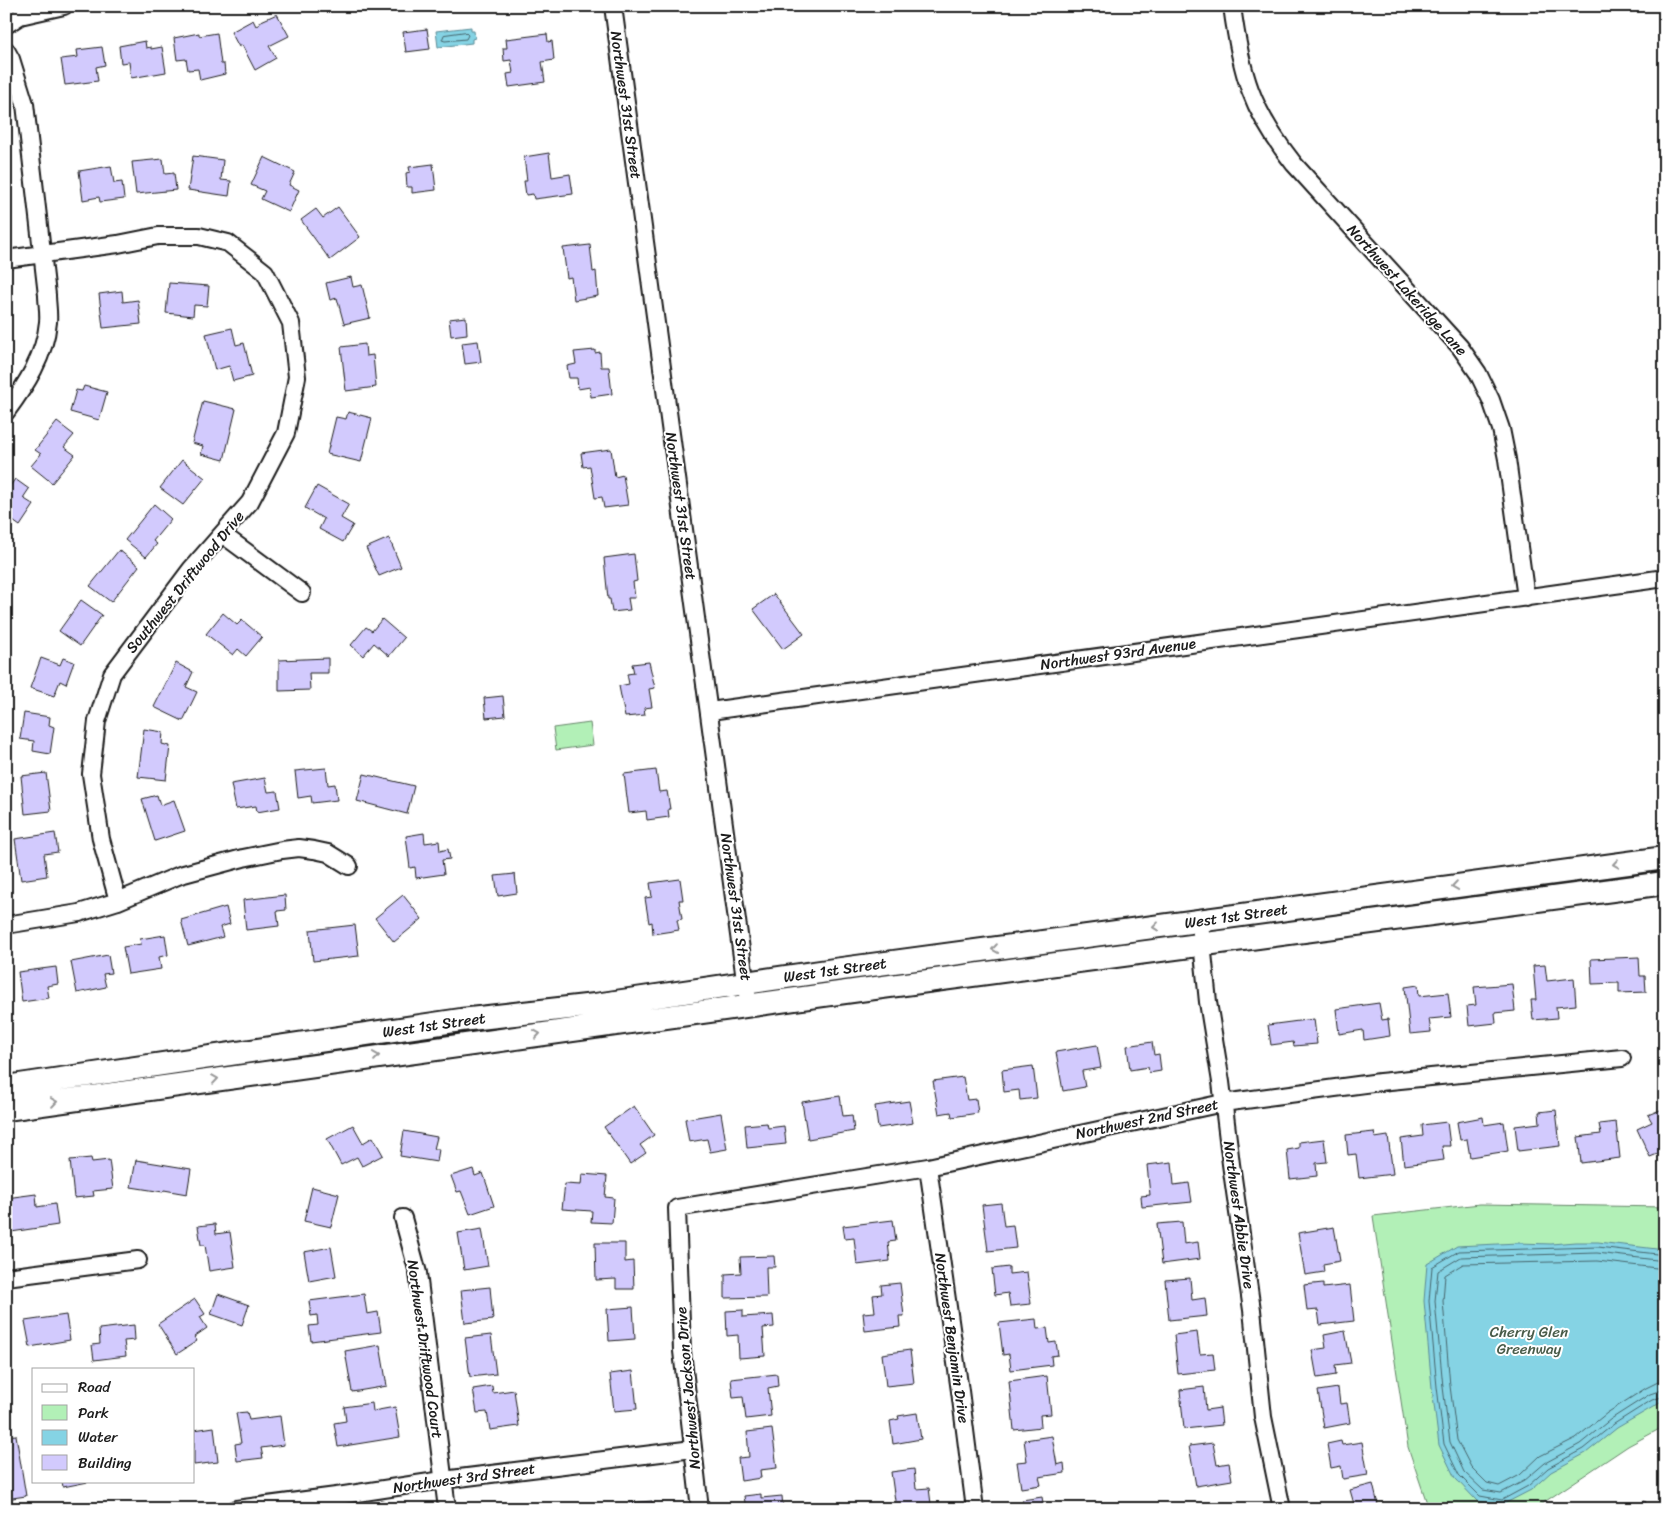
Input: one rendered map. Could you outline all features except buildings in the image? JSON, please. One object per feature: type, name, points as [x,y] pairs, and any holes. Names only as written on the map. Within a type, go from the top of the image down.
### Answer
[{"type":"main road","name":"West 1st Street","points":[[6,1110],[366,1058],[749,1006],[1665,858]]},
{"type":"main road","name":"West 1st Street","points":[[6,1087],[461,1020],[595,1005],[746,983],[1665,882]]},
{"type":"street","points":[[6,24],[20,16],[64,6]]},
{"type":"street","name":"Northwest 31st Street","points":[[613,6],[749,1006]]},
{"type":"street","name":"Northwest Lakeridge Lane","points":[[1232,6],[1239,52],[1247,83],[1259,112],[1275,140],[1294,164],[1460,347],[1478,373],[1491,400],[1501,429],[1508,459],[1526,598]]},
{"type":"street","points":[[6,50],[11,59],[24,104],[42,253],[48,321],[44,346],[38,363],[6,412]]},
{"type":"street","name":"Southwest Driftwood Drive","points":[[42,253],[118,244],[158,236],[199,236],[228,243],[265,272],[290,323],[297,377],[286,433],[250,502],[186,577],[112,674],[97,721],[91,774],[101,839],[118,901]]},
{"type":"street","points":[[6,259],[42,253]]},
{"type":"street","points":[[222,534],[302,593]]},
{"type":"street","name":"Northwest 93rd Avenue","points":[[710,711],[1665,578]]},
{"type":"street","points":[[6,925],[79,913],[118,901],[180,875],[282,850],[299,848],[328,853],[349,866]]},
{"type":"street","name":"Northwest Abbie Drive","points":[[1200,932],[1208,1002],[1252,1310],[1263,1417],[1282,1509]]},
{"type":"street","name":"Northwest 2nd Street","points":[[677,1208],[928,1166],[1223,1103],[1380,1082],[1622,1058]]},
{"type":"street","name":"Northwest Benjamin Drive","points":[[928,1166],[975,1509]]},
{"type":"street","name":"Northwest Jackson Drive","points":[[677,1208],[682,1351],[700,1509]]},
{"type":"street","name":"Northwest Driftwood Court","points":[[403,1218],[418,1273],[447,1509]]},
{"type":"street","points":[[6,1277],[138,1260]]},
{"type":"street","name":"Northwest 3rd Street","points":[[236,1509],[443,1480],[693,1449]]},
{"type":"green space","points":[[590,723],[593,745],[556,750],[553,728]]},
{"type":"green space","name":"Cherry Glen Greenway","points":[[1480,1204],[1665,1207],[1665,1426],[1628,1446],[1534,1509],[1429,1509],[1408,1447],[1373,1216]]},
{"type":"water","points":[[471,27],[475,38],[472,39],[472,43],[438,47],[436,31]]},
{"type":"water","name":"Cherry Glen Greenway","points":[[1598,1242],[1665,1250],[1665,1400],[1617,1428],[1586,1453],[1551,1472],[1531,1490],[1502,1505],[1477,1501],[1455,1478],[1439,1445],[1424,1301],[1427,1264],[1457,1246]]}]
